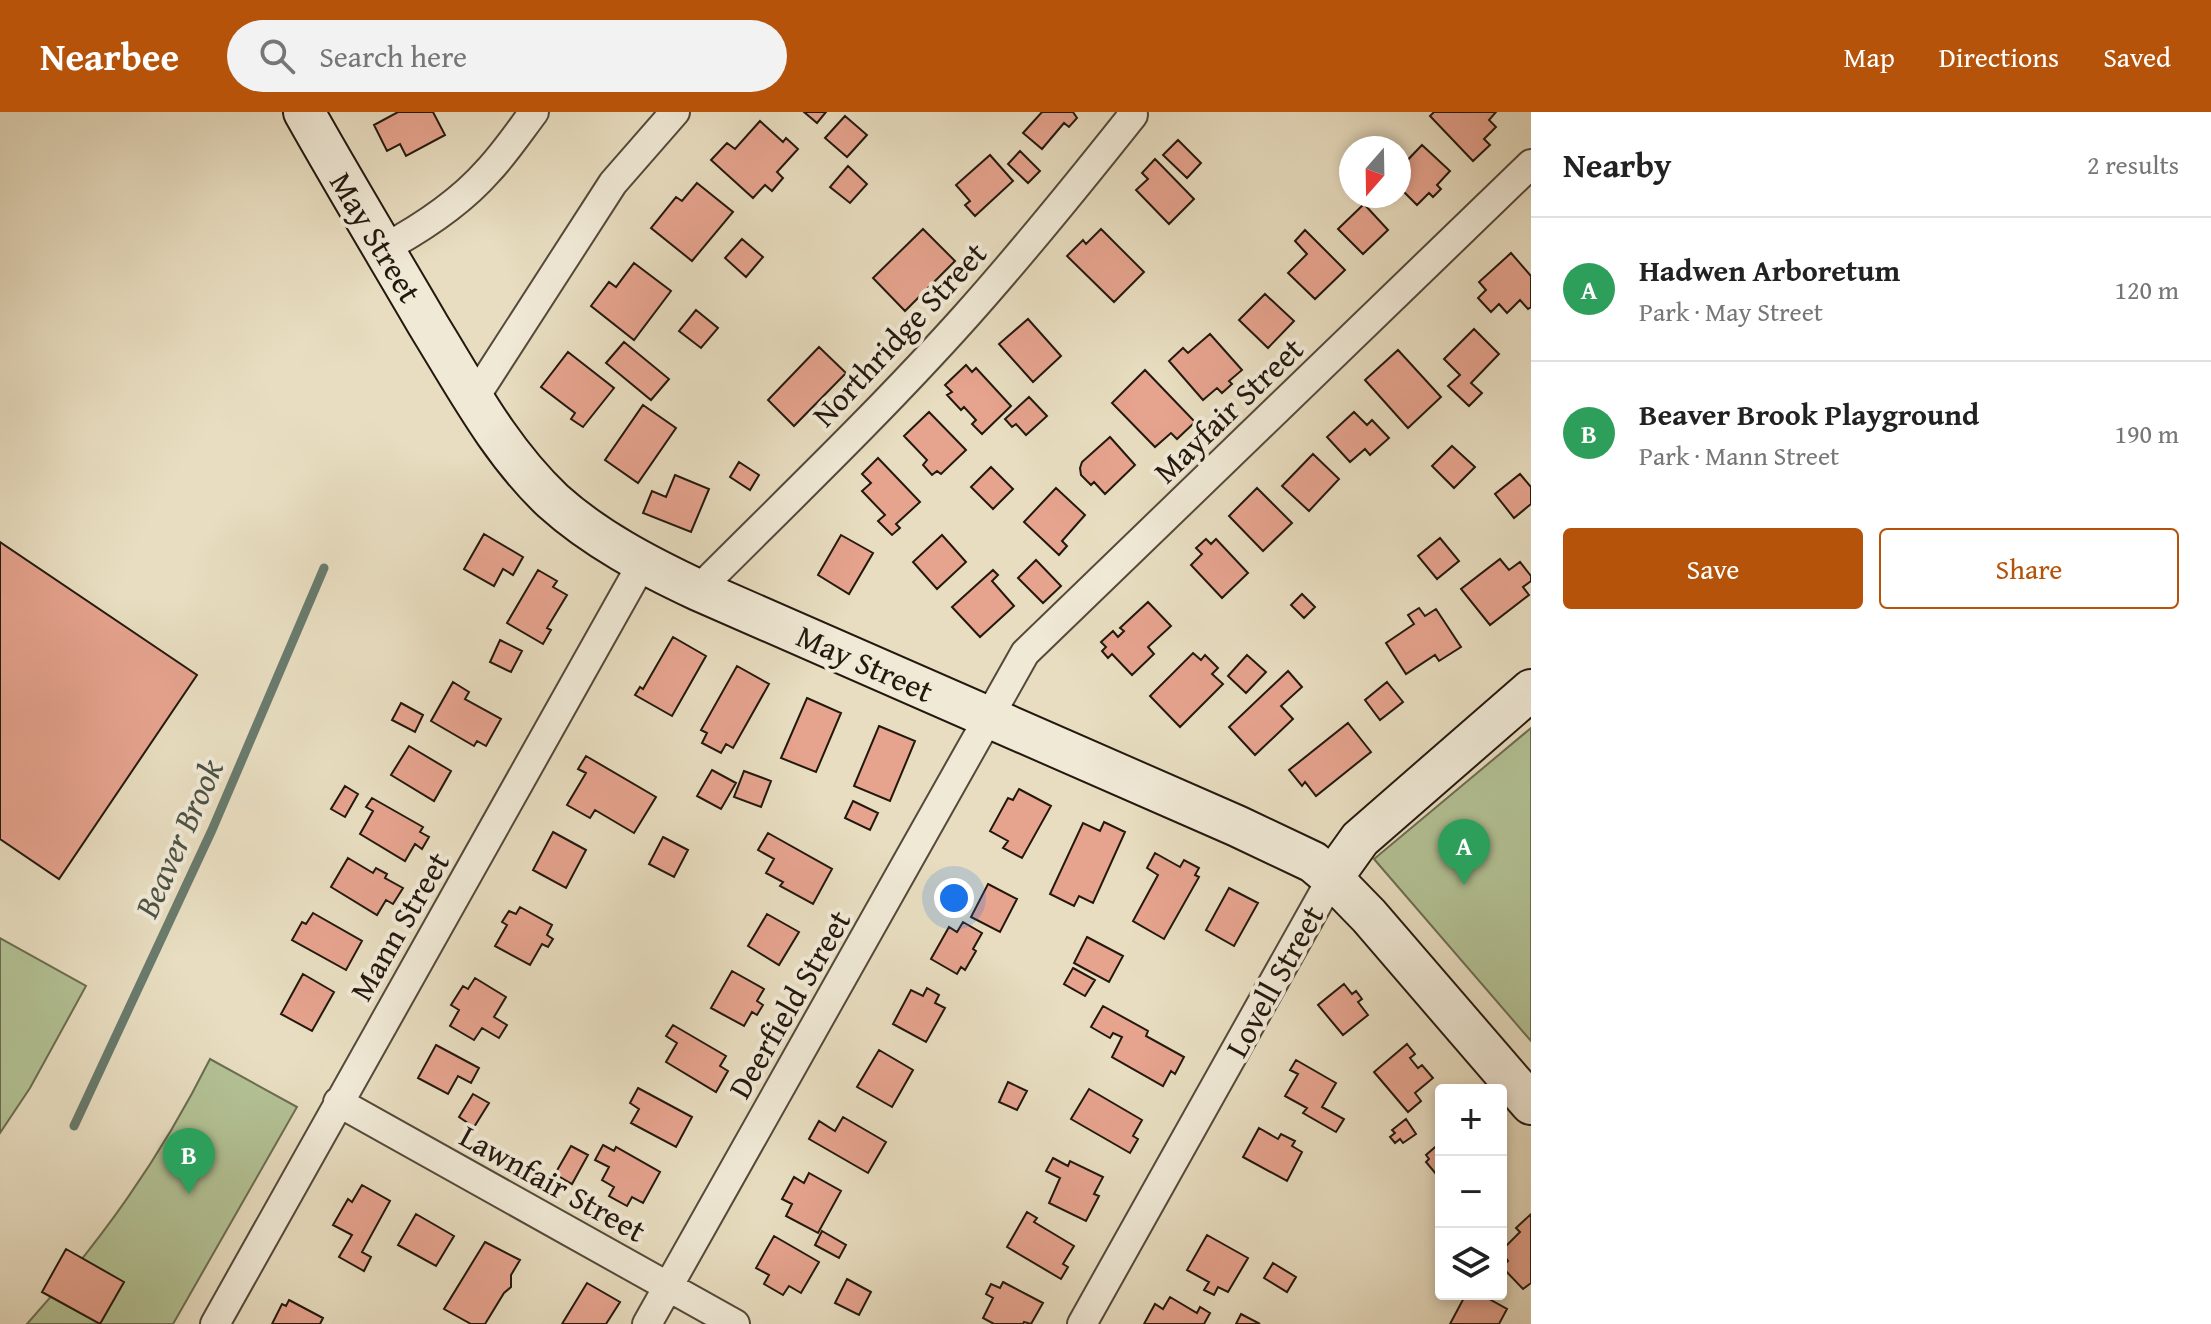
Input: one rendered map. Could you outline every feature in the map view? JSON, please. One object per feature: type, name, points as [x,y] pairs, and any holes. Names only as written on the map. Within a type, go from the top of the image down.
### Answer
[{"type":"street","name":"May Street","points":[[304,112],[473,400],[512,457],[580,523],[643,562],[698,590],[1313,862],[1369,916],[1531,1104]]},
{"type":"street","points":[[383,249],[455,203],[488,172],[534,112]]},
{"type":"street","points":[[473,400],[613,183],[675,112]]},
{"type":"street","name":"Northridge Street","points":[[698,590],[964,318],[1045,225],[1133,115],[1131,112]]},
{"type":"street","name":"Mayfair Street","points":[[991,718],[1025,653],[1531,164]]},
{"type":"street","name":"Mann Street","points":[[215,1324],[643,562]]},
{"type":"street","name":"Lovell Street","points":[[1082,1324],[1332,878],[1360,839],[1531,690]]},
{"type":"street","name":"Deerfield Street","points":[[647,1324],[991,718]]},
{"type":"street","name":"Lawnfair Street","points":[[338,1102],[735,1324]]},
{"type":"green space","points":[[1531,728],[1531,1041],[1374,859]]},
{"type":"green space","points":[[0,938],[86,986],[30,1088],[0,1133]]},
{"type":"green space","points":[[210,1059],[297,1107],[173,1324],[27,1324],[80,1262],[128,1198],[171,1131]]},
{"type":"building","points":[[398,112],[433,112],[445,135],[406,156],[400,144],[387,151],[374,125]]},
{"type":"building","points":[[804,112],[826,112],[817,123]]},
{"type":"building","points":[[1042,112],[1073,112],[1077,118],[1069,127],[1064,123],[1042,149],[1023,133]]},
{"type":"building","points":[[1434,112],[1496,112],[1489,120],[1496,127],[1484,139],[1490,145],[1473,161],[1430,116]]},
{"type":"building","points":[[845,116],[867,135],[847,157],[825,138]]},
{"type":"building","points":[[760,121],[783,142],[786,138],[798,149],[777,172],[783,178],[772,191],[765,185],[753,198],[711,160],[727,143],[735,149]]},
{"type":"building","points":[[1178,140],[1201,163],[1187,178],[1163,155]]},
{"type":"building","points":[[1422,145],[1450,171],[1437,185],[1441,189],[1433,197],[1429,193],[1417,205],[1411,199],[1411,156]]},
{"type":"building","points":[[1020,151],[1040,171],[1028,183],[1008,164]]},
{"type":"building","points":[[990,155],[1013,181],[975,216],[965,205],[970,201],[956,185]]},
{"type":"building","points":[[1155,159],[1194,199],[1169,224],[1136,190],[1148,179],[1142,173]]},
{"type":"building","points":[[848,166],[867,184],[850,203],[830,187]]},
{"type":"building","points":[[697,183],[733,212],[692,261],[651,228],[676,197],[682,201]]},
{"type":"building","points":[[1360,208],[1368,208],[1388,230],[1363,254],[1338,229]]},
{"type":"building","points":[[923,229],[955,261],[905,311],[873,278]]},
{"type":"building","points":[[1101,229],[1144,272],[1114,302],[1067,256],[1083,240],[1086,244]]},
{"type":"building","points":[[1305,230],[1345,270],[1315,299],[1288,273],[1307,254],[1295,241]]},
{"type":"building","points":[[742,239],[763,257],[746,277],[725,258]]},
{"type":"building","points":[[1511,253],[1531,276],[1531,307],[1528,309],[1520,300],[1507,313],[1499,304],[1491,312],[1478,298],[1486,290],[1479,282]]},
{"type":"building","points":[[634,263],[671,291],[634,340],[591,306],[609,282],[616,287]]},
{"type":"building","points":[[1265,294],[1294,321],[1268,348],[1239,320]]},
{"type":"building","points":[[696,310],[718,328],[701,348],[679,331]]},
{"type":"building","points":[[1028,319],[1061,356],[1033,382],[999,344]]},
{"type":"building","points":[[1474,329],[1499,354],[1471,383],[1482,393],[1469,406],[1448,386],[1460,375],[1444,359]]},
{"type":"building","points":[[1210,334],[1242,370],[1229,381],[1232,384],[1222,393],[1217,388],[1203,400],[1169,361],[1183,348],[1188,353]]},
{"type":"building","points":[[624,342],[669,379],[651,400],[606,363]]},
{"type":"building","points":[[819,347],[846,373],[794,426],[768,400]]},
{"type":"building","points":[[1398,350],[1441,397],[1408,428],[1365,380]]},
{"type":"building","points":[[568,352],[614,388],[583,427],[571,419],[575,413],[541,387]]},
{"type":"building","points":[[966,365],[972,372],[976,368],[1011,406],[982,434],[972,424],[976,420],[947,395],[952,392],[945,385]]},
{"type":"building","points":[[1145,370],[1195,422],[1177,439],[1171,433],[1155,447],[1112,403]]},
{"type":"building","points":[[1029,397],[1047,416],[1026,435],[1016,424],[1012,427],[1005,419]]},
{"type":"building","points":[[643,405],[676,428],[638,483],[605,460]]},
{"type":"building","points":[[929,412],[966,450],[941,474],[937,471],[932,475],[923,465],[927,460],[904,436]]},
{"type":"building","points":[[1354,412],[1367,425],[1372,420],[1389,438],[1370,455],[1365,449],[1350,462],[1327,437]]},
{"type":"building","points":[[1110,437],[1135,465],[1105,494],[1094,482],[1091,485],[1081,475],[1080,468],[1082,462]]},
{"type":"building","points":[[1452,446],[1475,467],[1454,488],[1432,466]]},
{"type":"building","points":[[1313,454],[1339,479],[1309,511],[1282,486]]},
{"type":"building","points":[[878,458],[920,502],[896,524],[900,528],[892,535],[878,521],[885,515],[862,491],[871,483],[862,474]]},
{"type":"building","points":[[739,462],[759,475],[750,490],[730,477]]},
{"type":"building","points":[[991,467],[1013,489],[993,509],[971,487]]},
{"type":"building","points":[[1520,474],[1531,487],[1531,504],[1514,518],[1495,494]]},
{"type":"building","points":[[675,475],[709,489],[691,532],[643,513],[652,491],[666,497]]},
{"type":"building","points":[[1056,488],[1085,515],[1062,541],[1067,546],[1059,555],[1024,522]]},
{"type":"building","points":[[1257,488],[1292,523],[1263,551],[1229,516]]},
{"type":"building","points":[[484,534],[523,557],[513,575],[503,569],[494,586],[464,569]]},
{"type":"building","points":[[841,535],[873,553],[849,594],[818,575]]},
{"type":"building","points":[[942,535],[966,562],[937,589],[913,562]]},
{"type":"building","points":[[1440,538],[1459,561],[1437,579],[1418,556]]},
{"type":"building","points":[[1206,539],[1211,544],[1216,539],[1248,573],[1222,598],[1191,565],[1202,554],[1196,548]]},
{"type":"building","points":[[0,542],[197,675],[59,879],[0,839]]},
{"type":"building","points":[[1500,559],[1509,570],[1520,562],[1531,576],[1531,581],[1523,587],[1529,595],[1490,625],[1461,589]]},
{"type":"building","points":[[1036,560],[1061,586],[1043,603],[1018,578]]},
{"type":"building","points":[[538,570],[557,581],[553,587],[567,595],[547,628],[551,630],[543,644],[507,623]]},
{"type":"building","points":[[993,570],[998,575],[992,581],[1014,606],[980,637],[952,607]]},
{"type":"building","points":[[1302,594],[1315,607],[1304,618],[1291,605]]},
{"type":"building","points":[[1148,602],[1171,626],[1148,647],[1154,654],[1132,675],[1112,654],[1108,658],[1102,651],[1106,647],[1101,642],[1113,631],[1118,637],[1124,631],[1120,628]]},
{"type":"building","points":[[1419,608],[1425,616],[1436,609],[1461,647],[1439,661],[1435,655],[1406,674],[1386,643],[1414,624],[1408,615]]},
{"type":"building","points":[[673,637],[706,656],[672,716],[635,695],[640,687],[643,689]]},
{"type":"building","points":[[500,640],[522,651],[511,672],[490,662]]},
{"type":"building","points":[[1193,653],[1201,660],[1205,655],[1218,668],[1212,674],[1223,684],[1180,727],[1150,696]]},
{"type":"building","points":[[1247,655],[1266,672],[1246,693],[1228,676]]},
{"type":"building","points":[[737,666],[769,684],[733,748],[726,744],[721,753],[702,743],[707,733],[701,730]]},
{"type":"building","points":[[1288,671],[1302,687],[1281,706],[1293,719],[1255,755],[1229,727]]},
{"type":"building","points":[[453,682],[469,692],[465,699],[501,719],[486,746],[477,741],[474,746],[431,721]]},
{"type":"building","points":[[1387,682],[1403,702],[1380,720],[1365,700]]},
{"type":"building","points":[[807,698],[841,713],[816,772],[781,758]]},
{"type":"building","points":[[401,703],[423,715],[415,732],[392,720]]},
{"type":"building","points":[[1348,723],[1371,752],[1316,796],[1305,782],[1302,786],[1289,770]]},
{"type":"building","points":[[879,726],[915,741],[890,801],[854,786]]},
{"type":"building","points":[[409,746],[451,771],[434,801],[391,775]]},
{"type":"building","points":[[586,756],[656,797],[634,833],[595,810],[590,818],[567,805],[586,773],[578,769]]},
{"type":"building","points":[[712,770],[736,783],[721,809],[697,796]]},
{"type":"building","points":[[744,771],[771,781],[761,807],[734,797]]},
{"type":"building","points":[[345,786],[358,794],[345,817],[331,809]]},
{"type":"building","points":[[1019,789],[1051,806],[1022,858],[1003,848],[1008,841],[990,831],[1008,798],[1013,800]]},
{"type":"building","points":[[372,798],[423,827],[420,832],[429,837],[422,849],[415,844],[405,861],[360,834],[373,811],[366,807]]},
{"type":"building","points":[[853,801],[878,813],[870,830],[845,818]]},
{"type":"building","points":[[1104,822],[1125,832],[1093,903],[1079,896],[1074,906],[1050,894],[1083,823],[1100,831]]},
{"type":"building","points":[[553,832],[586,850],[566,888],[533,870]]},
{"type":"building","points":[[768,833],[832,869],[813,904],[780,886],[783,882],[766,873],[774,859],[758,850]]},
{"type":"building","points":[[663,837],[688,850],[674,877],[649,864]]},
{"type":"building","points":[[1155,853],[1180,867],[1184,860],[1199,868],[1195,875],[1199,877],[1164,939],[1133,921],[1158,875],[1147,868]]},
{"type":"building","points":[[348,858],[373,873],[376,868],[387,874],[385,878],[403,888],[393,904],[386,900],[377,915],[331,887]]},
{"type":"building","points":[[988,884],[1017,899],[1000,932],[971,917]]},
{"type":"building","points":[[1229,888],[1258,903],[1234,946],[1206,930]]},
{"type":"building","points":[[520,907],[552,925],[547,935],[553,939],[548,947],[542,944],[530,965],[495,946],[507,925],[502,922],[509,911],[516,914]]},
{"type":"building","points":[[313,913],[362,941],[346,970],[292,940],[302,922],[306,924]]},
{"type":"building","points":[[767,914],[799,932],[779,965],[748,946]]},
{"type":"building","points":[[963,922],[982,933],[965,970],[961,967],[957,974],[931,959],[949,927],[957,932]]},
{"type":"building","points":[[1087,937],[1123,956],[1109,982],[1074,963]]},
{"type":"building","points":[[1073,968],[1095,980],[1085,996],[1064,984]]},
{"type":"building","points":[[732,971],[764,989],[757,1001],[763,1005],[757,1015],[752,1012],[744,1026],[711,1008]]},
{"type":"building","points":[[303,974],[334,992],[312,1031],[281,1014]]},
{"type":"building","points":[[475,978],[506,997],[494,1017],[507,1025],[499,1038],[482,1028],[474,1040],[450,1026],[459,1010],[451,1005],[463,986],[468,989]]},
{"type":"building","points":[[1344,984],[1352,994],[1356,991],[1362,999],[1358,1002],[1368,1015],[1343,1035],[1318,1005]]},
{"type":"building","points":[[927,988],[939,995],[935,1003],[945,1008],[926,1042],[893,1024],[911,990],[923,996]]},
{"type":"building","points":[[1103,1006],[1148,1031],[1146,1036],[1184,1057],[1175,1074],[1171,1071],[1163,1086],[1112,1057],[1122,1037],[1113,1033],[1110,1038],[1091,1027]]},
{"type":"building","points":[[673,1025],[726,1056],[720,1066],[728,1071],[716,1092],[666,1062],[677,1043],[666,1036]]},
{"type":"building","points":[[1407,1044],[1415,1054],[1410,1058],[1418,1068],[1422,1065],[1433,1078],[1415,1093],[1421,1101],[1408,1112],[1374,1072]]},
{"type":"building","points":[[436,1045],[479,1068],[471,1083],[458,1076],[448,1094],[418,1078]]},
{"type":"building","points":[[879,1050],[913,1070],[892,1107],[857,1087]]},
{"type":"building","points":[[1296,1060],[1336,1083],[1322,1107],[1344,1119],[1336,1132],[1303,1113],[1307,1108],[1285,1096],[1298,1074],[1290,1070]]},
{"type":"building","points":[[1008,1082],[1027,1091],[1017,1110],[999,1102]]},
{"type":"building","points":[[638,1088],[692,1117],[676,1147],[631,1123],[639,1109],[630,1103]]},
{"type":"building","points":[[1089,1089],[1142,1120],[1133,1136],[1138,1139],[1130,1153],[1071,1119]]},
{"type":"building","points":[[473,1094],[489,1103],[474,1127],[459,1117]]},
{"type":"building","points":[[843,1117],[886,1142],[868,1173],[809,1139],[819,1121],[835,1131]]},
{"type":"building","points":[[1406,1119],[1416,1134],[1403,1143],[1400,1139],[1395,1143],[1390,1137],[1395,1133],[1392,1130]]},
{"type":"building","points":[[1259,1128],[1278,1139],[1281,1134],[1295,1141],[1292,1146],[1302,1152],[1287,1181],[1243,1157]]},
{"type":"building","points":[[603,1145],[614,1151],[616,1147],[660,1172],[643,1203],[632,1197],[627,1206],[609,1196],[614,1187],[602,1180],[609,1167],[595,1160]]},
{"type":"building","points":[[571,1146],[588,1155],[572,1184],[555,1174]]},
{"type":"building","points":[[1435,1147],[1435,1173],[1426,1162],[1429,1159],[1426,1155]]},
{"type":"building","points":[[1053,1158],[1068,1166],[1070,1161],[1103,1177],[1094,1194],[1099,1196],[1086,1221],[1049,1203],[1060,1178],[1046,1171]]},
{"type":"building","points":[[809,1173],[841,1191],[818,1233],[786,1216],[792,1204],[782,1199],[794,1177],[804,1183]]},
{"type":"building","points":[[362,1185],[390,1201],[362,1252],[371,1257],[364,1271],[339,1257],[352,1235],[333,1225],[348,1199],[352,1202]]},
{"type":"building","points":[[1027,1212],[1037,1218],[1034,1222],[1074,1246],[1063,1264],[1068,1267],[1061,1279],[1007,1247]]},
{"type":"building","points":[[416,1214],[454,1236],[436,1266],[398,1245]]},
{"type":"building","points":[[1531,1214],[1531,1283],[1523,1289],[1507,1272],[1507,1245],[1520,1232],[1516,1228]]},
{"type":"building","points":[[822,1231],[846,1245],[839,1258],[815,1245]]},
{"type":"building","points":[[1207,1235],[1248,1258],[1228,1292],[1218,1287],[1214,1295],[1204,1290],[1209,1282],[1187,1270]]},
{"type":"building","points":[[774,1236],[819,1262],[801,1293],[789,1286],[783,1295],[764,1284],[769,1275],[756,1268]]},
{"type":"building","points":[[485,1242],[520,1260],[511,1275],[511,1287],[485,1324],[471,1324],[444,1309]]},
{"type":"building","points":[[66,1249],[124,1282],[100,1324],[42,1292]]},
{"type":"building","points":[[1273,1263],[1296,1277],[1287,1292],[1264,1278]]},
{"type":"building","points":[[847,1279],[871,1292],[859,1315],[835,1303]]},
{"type":"building","points":[[1003,1282],[1043,1303],[1031,1324],[994,1324],[983,1318],[993,1298],[986,1294],[991,1284],[1000,1288]]},
{"type":"building","points":[[587,1283],[620,1302],[606,1324],[562,1324]]},
{"type":"building","points":[[1170,1297],[1197,1313],[1200,1307],[1210,1313],[1204,1324],[1144,1324],[1155,1304],[1163,1309]]},
{"type":"building","points":[[289,1300],[323,1318],[320,1324],[272,1324],[282,1304],[286,1306]]},
{"type":"building","points":[[1463,1300],[1491,1300],[1507,1309],[1499,1324],[1450,1324]]},
{"type":"building","points":[[1241,1314],[1260,1324],[1236,1324]]},
{"type":"waterway","name":"Beaver Brook","points":[[74,1126],[212,830],[324,568]]},
{"type":"place","name":"Hadwen Arboretum","points":[[1464,885]]},
{"type":"place","name":"Beaver Brook Playground","points":[[189,1194]]}]
